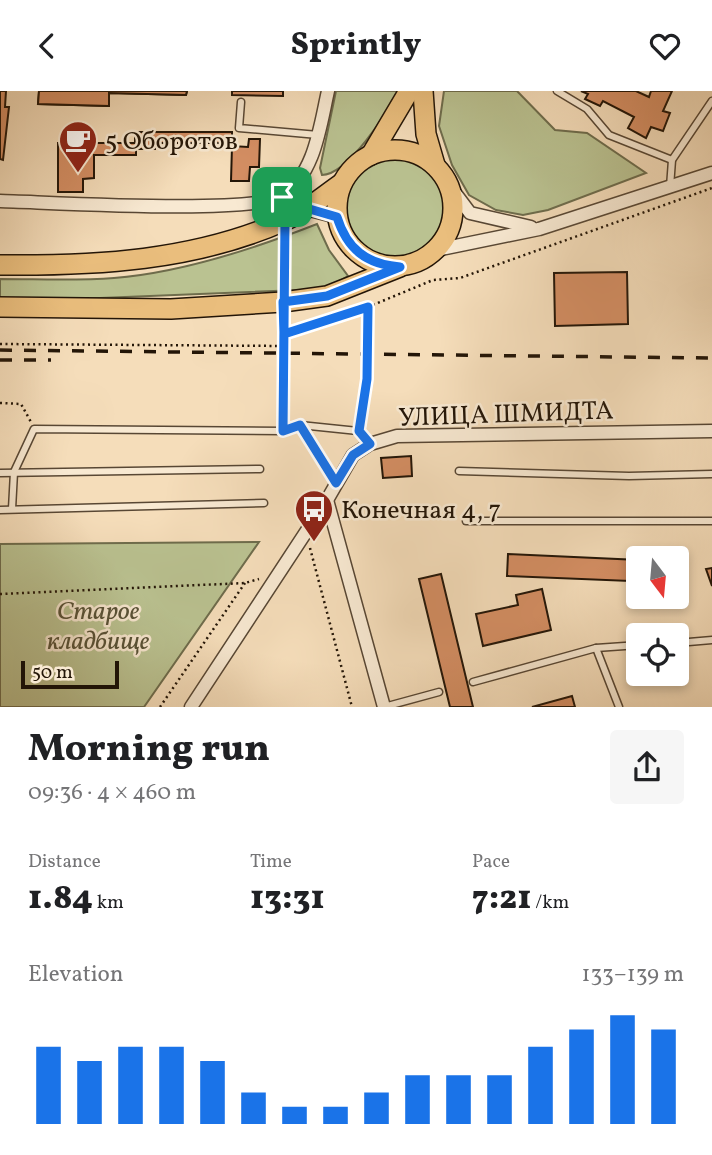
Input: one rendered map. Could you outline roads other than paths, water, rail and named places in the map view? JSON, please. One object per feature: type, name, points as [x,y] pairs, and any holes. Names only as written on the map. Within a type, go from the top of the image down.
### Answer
[{"type":"main road","points":[[371,155],[409,91]]},
{"type":"main road","points":[[0,307],[171,309],[283,302],[327,296],[419,262],[436,250],[447,236],[453,220],[454,202],[449,185],[435,165],[426,134],[423,91]]},
{"type":"main road","points":[[0,265],[80,266],[138,261],[225,240],[285,220],[342,183],[354,167],[371,155],[384,151],[411,152],[435,165]]},
{"type":"main road","points":[[342,183],[337,200],[337,217],[342,234],[352,248],[366,259],[382,265],[400,267]]},
{"type":"street","points":[[0,201],[227,205],[257,204],[282,197],[302,175],[318,135],[328,91]]},
{"type":"street","points":[[436,250],[539,229],[712,173]]},
{"type":"street","points":[[449,185],[470,213],[539,229]]},
{"type":"street","points":[[282,197],[306,208],[337,217]]},
{"type":"street","name":"УЛИЦА ШМИДТА","points":[[191,707],[306,533],[353,455],[370,444],[397,436],[712,431]]},
{"type":"street","points":[[327,500],[384,707]]},
{"type":"lane","points":[[557,91],[587,109],[609,135],[671,160]]},
{"type":"lane","points":[[670,187],[671,160],[712,101]]},
{"type":"lane","points":[[242,102],[239,128],[318,135]]},
{"type":"lane","points":[[300,425],[336,483]]},
{"type":"lane","points":[[12,509],[14,473],[34,429],[283,431],[300,425],[359,431],[370,444]]},
{"type":"lane","points":[[0,473],[260,469]]},
{"type":"lane","points":[[458,471],[629,476],[712,474]]},
{"type":"lane","points":[[0,510],[264,503]]},
{"type":"lane","points":[[466,521],[712,521]]},
{"type":"lane","points":[[689,642],[712,641]]},
{"type":"lane","points":[[473,682],[596,648],[626,646]]},
{"type":"lane","points":[[596,648],[619,707]]},
{"type":"lane","points":[[384,707],[439,692]]},
{"type":"railway","points":[[0,350],[712,358]]},
{"type":"railway","points":[[0,360],[51,360]]},
{"type":"place","name":"5 Оборотов","points":[[78,174]]},
{"type":"place","name":"Конечная 4, 7","points":[[314,543]]},
{"type":"park label","name":"Старое кладбище","points":[[98,624]]}]
